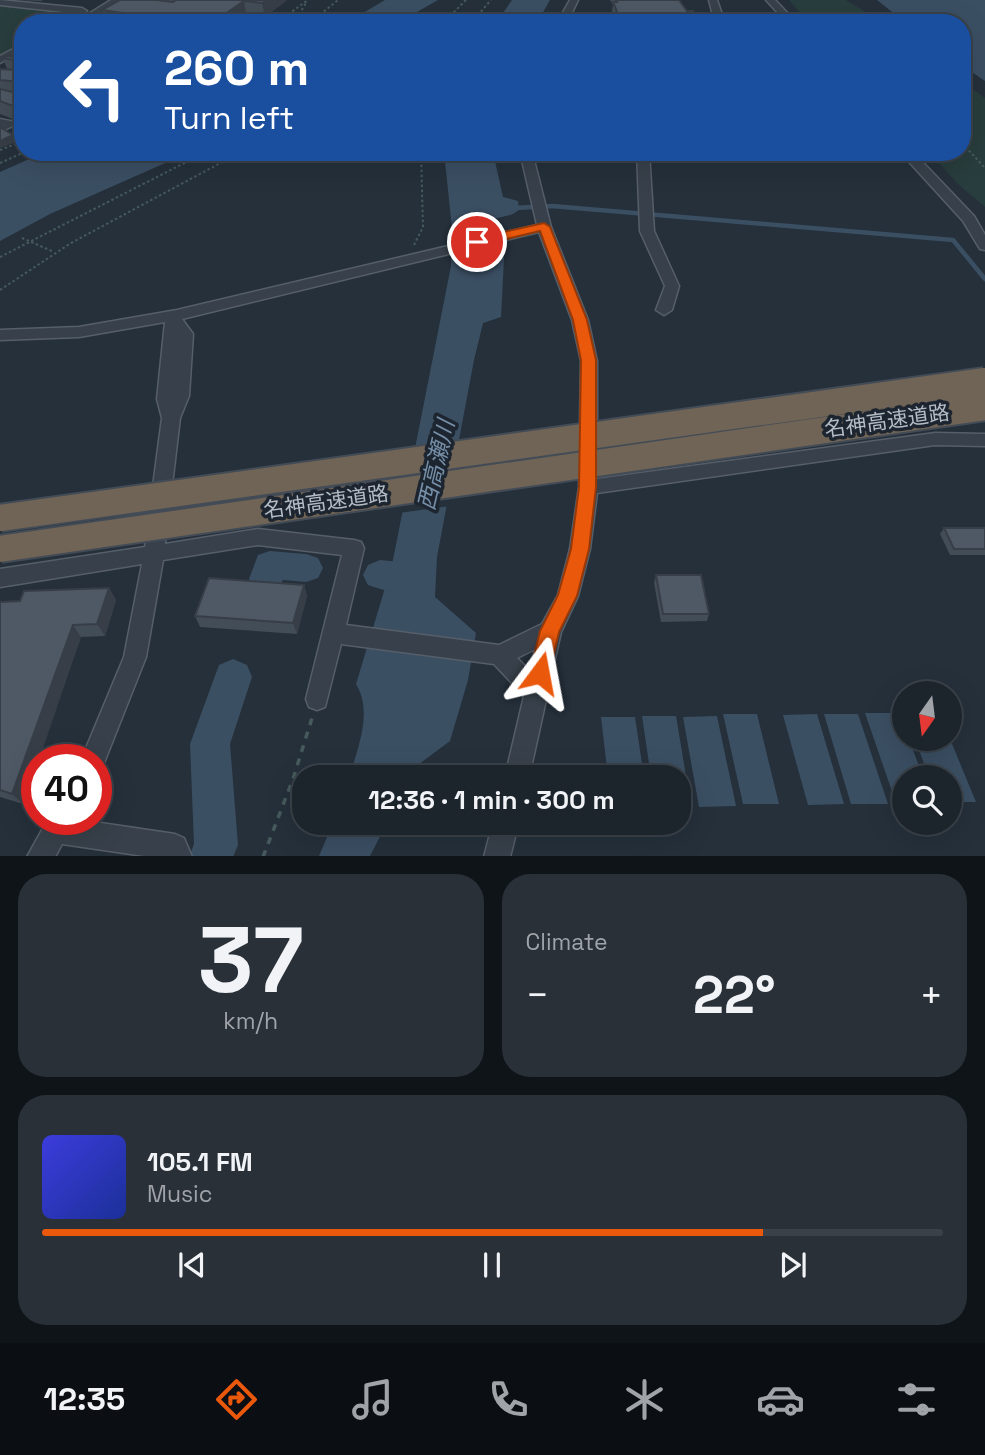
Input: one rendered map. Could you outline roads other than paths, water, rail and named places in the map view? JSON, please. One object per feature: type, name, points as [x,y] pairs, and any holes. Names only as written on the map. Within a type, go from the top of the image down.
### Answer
[{"type":"highway","name":"名神高速道路","points":[[0,518],[985,381]]},
{"type":"highway","name":"名神高速道路","points":[[0,549],[985,407]]},
{"type":"street","points":[[77,14],[100,0]]},
{"type":"street","points":[[770,0],[783,14]]},
{"type":"street","points":[[0,2],[82,11]]},
{"type":"street","points":[[96,14],[119,2]]},
{"type":"street","points":[[0,122],[10,124],[0,129]]},
{"type":"street","points":[[520,765],[550,631],[568,596],[580,549],[588,487],[589,360],[580,320],[542,221],[528,161]]},
{"type":"street","points":[[643,161],[647,231],[672,286],[664,310]]},
{"type":"street","points":[[914,161],[969,219],[985,247]]},
{"type":"street","points":[[969,219],[985,229]]},
{"type":"street","points":[[0,335],[79,332],[173,311],[406,251],[542,221]]},
{"type":"street","points":[[0,324],[86,322],[173,311]]},
{"type":"street","points":[[100,744],[135,657],[154,554],[171,418],[165,399],[173,311]]},
{"type":"street","points":[[588,487],[935,439],[985,440]]},
{"type":"street","points":[[0,579],[258,537],[354,548],[317,699]]},
{"type":"street","points":[[332,633],[500,655],[550,631]]},
{"type":"street","points":[[500,655],[536,693]]},
{"type":"street","points":[[40,856],[53,835]]},
{"type":"street","points":[[111,835],[174,847],[179,856]]},
{"type":"street","points":[[497,856],[503,835]]},
{"type":"water","points":[[385,0],[438,0],[414,14],[361,14]]},
{"type":"water","points":[[512,0],[550,0],[542,14],[502,14]]},
{"type":"water","points":[[877,0],[985,0],[985,81],[971,71],[971,14],[895,14]]},
{"type":"water","points":[[25,161],[170,161],[50,214],[0,241],[0,172]]},
{"type":"water","name":"西高瀬川","points":[[445,161],[495,161],[503,197],[518,201],[519,210],[502,221],[504,259],[501,317],[483,323],[437,557],[435,597],[476,633],[468,680],[450,741],[418,765],[353,765],[364,718],[361,695],[356,684],[392,565],[451,266],[452,228]]},
{"type":"water","points":[[865,713],[892,713],[892,751],[913,751],[919,765],[892,765],[892,791]]},
{"type":"water","points":[[723,714],[757,714],[779,804],[743,804]]},
{"type":"water","points":[[817,714],[844,804],[808,805],[783,715]]},
{"type":"water","points":[[824,714],[858,714],[888,804],[851,804]]},
{"type":"water","points":[[642,716],[676,716],[684,765],[649,765]]},
{"type":"water","points":[[717,716],[736,806],[699,807],[683,717]]},
{"type":"water","points":[[601,717],[635,717],[642,765],[607,765]]},
{"type":"water","points":[[919,751],[955,751],[961,765],[925,765]]},
{"type":"water","points":[[962,768],[976,802],[962,802]]},
{"type":"water","points":[[328,835],[381,835],[370,856],[319,856]]},
{"type":"waterway","points":[[514,208],[552,206],[953,240],[985,279]]},
{"type":"waterway","points":[[266,579],[270,565],[306,568]]},
{"type":"waterway","points":[[380,575],[410,578]]},
{"type":"waterway","points":[[211,856],[216,845],[210,744],[233,677]]}]
